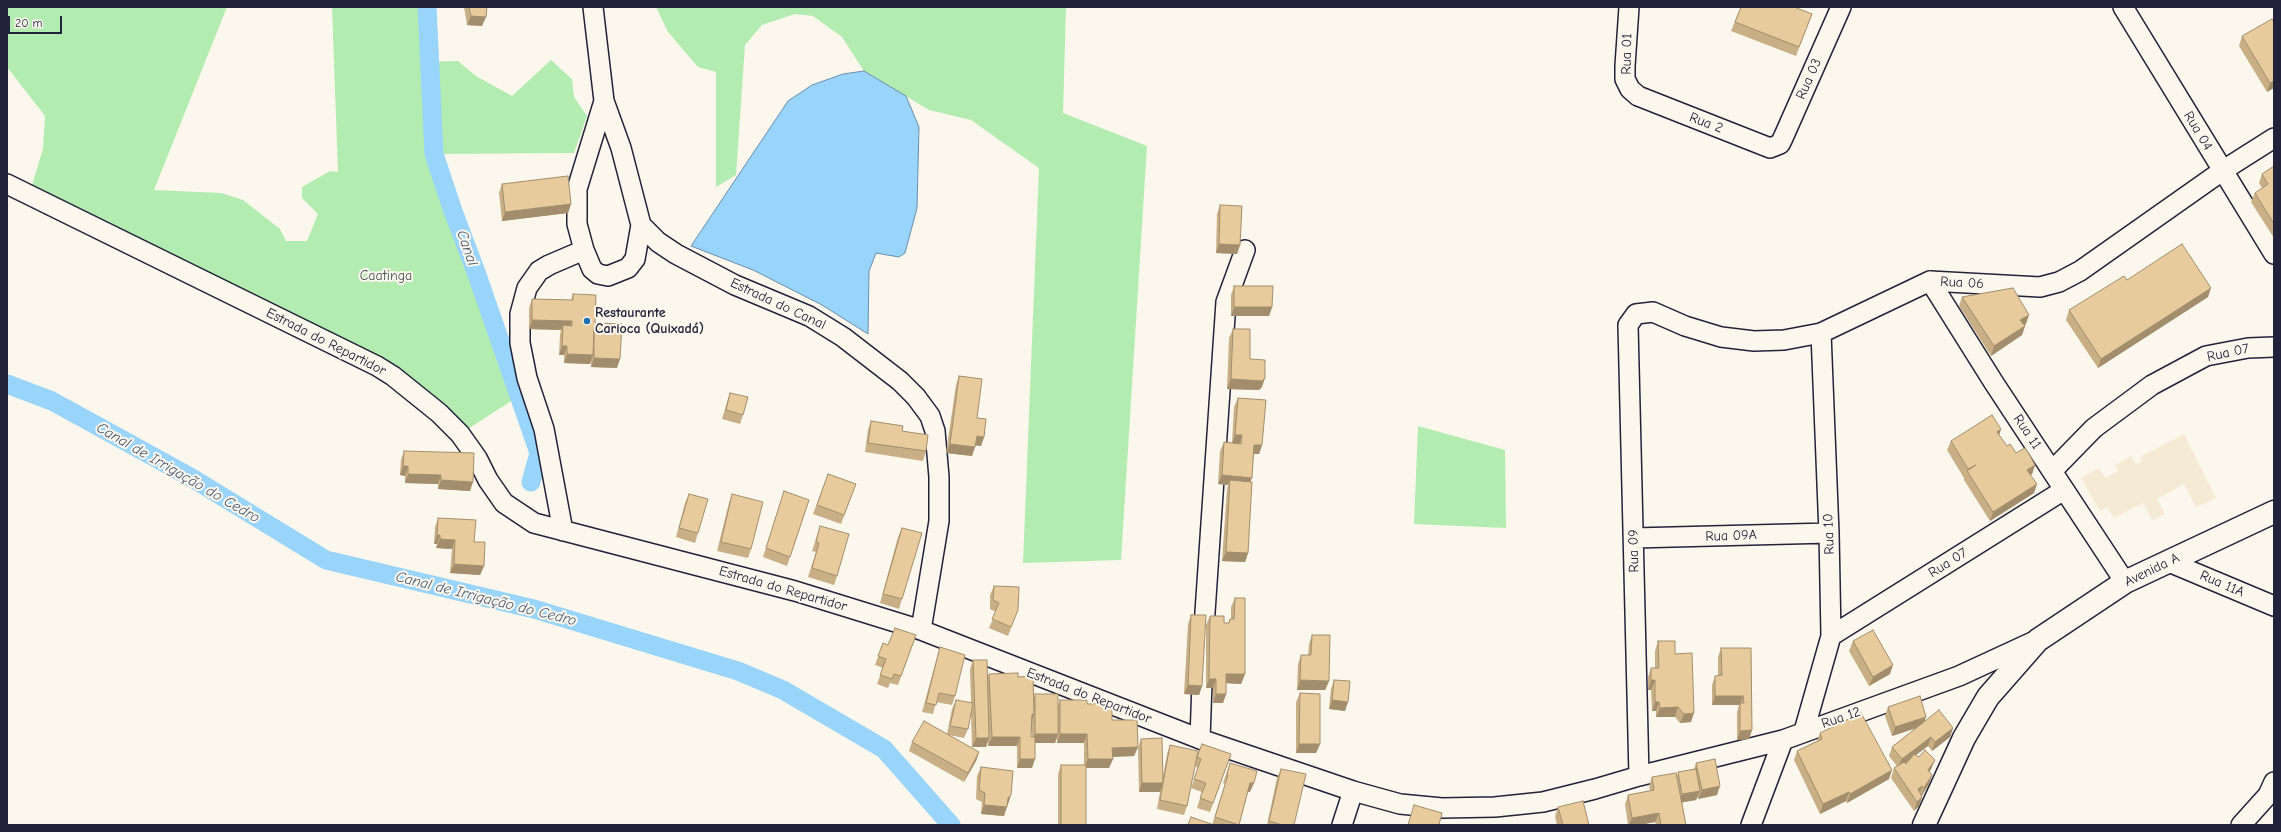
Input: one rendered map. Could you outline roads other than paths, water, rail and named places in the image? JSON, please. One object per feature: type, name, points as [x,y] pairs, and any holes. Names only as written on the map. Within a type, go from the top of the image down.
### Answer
[{"type":"street","points":[[593,7],[604,101],[621,148],[641,225],[635,259],[628,268],[619,273],[608,276],[598,274],[592,269],[584,250],[577,224],[577,189],[604,101]]},
{"type":"street","name":"Rua 01","points":[[1629,7],[1625,79],[1630,89],[1638,96]]},
{"type":"street","name":"Rua 03","points":[[1774,148],[1784,138],[1841,7]]},
{"type":"street","name":"Rua 04","points":[[2123,7],[2274,254]]},
{"type":"street","name":"Rua 2","points":[[1638,96],[1770,148],[1774,148]]},
{"type":"street","name":"Rua 06","points":[[1628,325],[1636,314],[1654,312],[1685,326],[1721,337],[1754,340],[1784,340],[1820,333],[1930,281],[2040,287],[2060,282],[2080,271],[2222,171],[2274,138]]},
{"type":"street","name":"Estrada do Repartidor","points":[[7,184],[377,366],[439,414],[460,434],[477,458],[488,480],[504,503],[534,523],[795,591],[921,630],[1200,739],[1353,791],[1400,804],[1442,808],[1494,807],[1543,802],[1639,776]]},
{"type":"street","name":"Estrada do Canal","points":[[641,225],[658,242],[676,254],[735,285],[809,316],[843,337],[900,381],[916,397],[930,416],[935,431],[939,477],[939,521],[921,630]]},
{"type":"street","points":[[563,530],[544,429],[528,378],[520,343],[520,314],[527,288],[539,271],[549,265],[584,250]]},
{"type":"street","points":[[1200,739],[1204,627],[1226,302],[1245,250]]},
{"type":"street","name":"Rua 11","points":[[1930,281],[1994,383],[2053,470],[2064,490],[2125,582]]},
{"type":"street","name":"Rua 09","points":[[1628,325],[1639,776]]},
{"type":"street","name":"Rua 10","points":[[1804,731],[1831,636],[1829,533],[1820,333]]},
{"type":"street","name":"Rua 07","points":[[2053,470],[2094,428],[2152,385],[2206,356],[2248,348],[2274,347]]},
{"type":"street","name":"Rua 07","points":[[1831,636],[2064,490]]},
{"type":"street","name":"Avenida A","points":[[1924,825],[1964,738],[1988,697],[2038,640],[2125,582],[2274,512]]},
{"type":"street","name":"Rua 09A","points":[[1634,538],[1829,533]]},
{"type":"street","name":"Rua 11A","points":[[2169,562],[2274,606]]},
{"type":"street","name":"Rua 12","points":[[1639,776],[1783,740],[1804,731],[1959,676],[2038,640]]},
{"type":"street","points":[[1751,825],[1783,740]]},
{"type":"street","points":[[2241,825],[2268,795],[2274,782]]},
{"type":"street","points":[[1342,825],[1353,791]]},
{"type":"water","points":[[864,71],[906,96],[919,127],[917,208],[905,253],[899,257],[876,253],[869,271],[868,334],[822,305],[753,270],[691,246],[788,101],[812,85],[843,74]]},
{"type":"waterway","name":"Canal","points":[[427,7],[434,154],[539,453],[531,482]]},
{"type":"waterway","name":"Canal de Irrigação do Cedro","points":[[7,384],[52,401],[192,478],[326,560],[534,609],[738,671],[783,690],[884,749],[951,825]]},
{"type":"place","name":"Restaurante Carioca (Quixadá)","points":[[587,321]]},
{"type":"park label","name":"Caatinga","points":[[386,276]]}]
